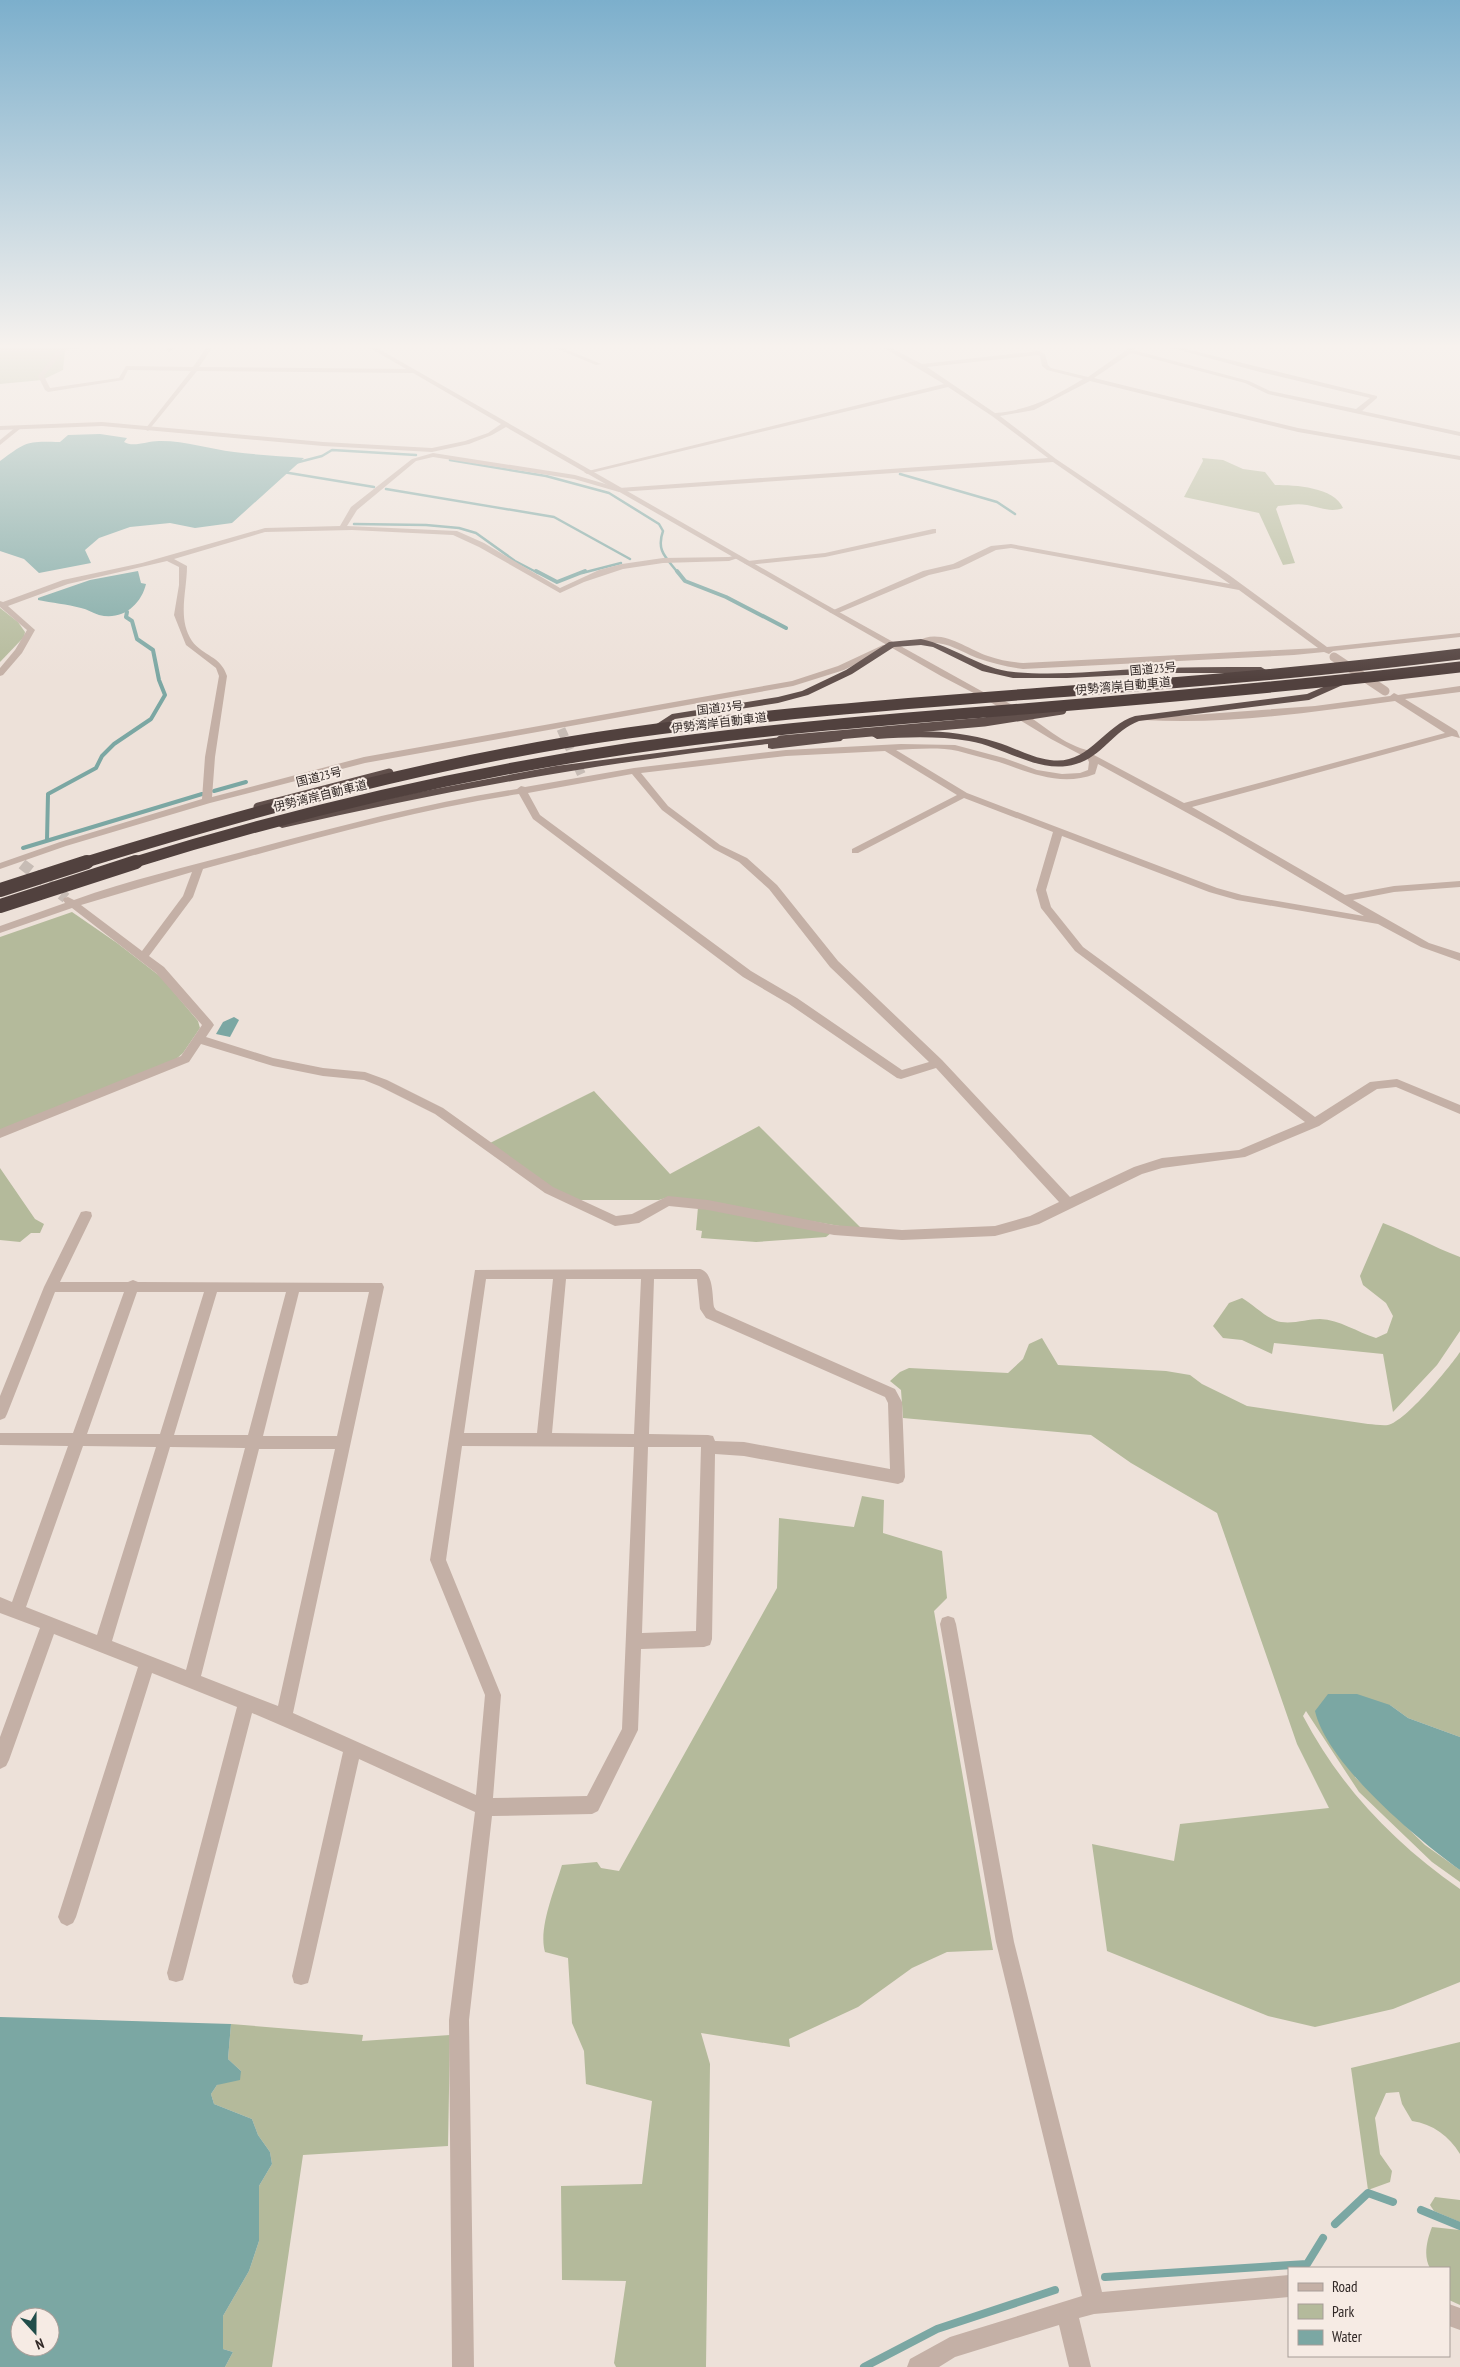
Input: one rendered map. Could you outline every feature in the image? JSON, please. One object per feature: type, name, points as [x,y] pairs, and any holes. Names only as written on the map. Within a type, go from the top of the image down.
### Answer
[{"type":"highway","points":[[657,727],[672,717],[778,700],[805,693],[856,668],[892,644],[922,642],[936,645],[985,669],[1013,675],[1067,675],[1166,670],[1261,670]]},
{"type":"highway","name":"国道23号","points":[[0,889],[123,846],[353,781],[452,760],[578,738],[657,727],[803,712],[1174,680],[1261,670],[1313,669],[1460,653]]},
{"type":"highway","name":"伊勢湾岸自動車道","points":[[0,889],[140,845],[303,798],[443,766],[573,741],[692,725],[822,712],[1313,671],[1460,653]]},
{"type":"highway","points":[[0,908],[139,864],[263,830],[359,807],[556,769],[781,740],[984,722],[1093,705],[1342,682],[1460,668]]},
{"type":"highway","name":"伊勢湾岸自動車道","points":[[0,908],[146,859],[311,812],[452,780],[580,756],[779,730],[1341,681],[1460,668]]},
{"type":"highway","points":[[722,747],[741,749],[912,734],[945,735],[983,741],[1046,764],[1075,762],[1123,725],[1144,717],[1309,697],[1342,682]]},
{"type":"street","points":[[342,528],[354,509],[417,458]]},
{"type":"street","points":[[469,458],[575,477],[619,490],[1054,460],[1241,588],[1385,692],[1457,736]]},
{"type":"street","points":[[563,458],[833,612],[990,698],[1010,707],[1046,732],[1184,806],[1383,922],[1426,945],[1460,957]]},
{"type":"street","points":[[587,472],[643,458]]},
{"type":"street","points":[[1,604],[66,582],[167,558],[265,530],[296,528],[454,533],[468,538],[536,579],[560,591],[578,580],[628,564],[660,559],[730,559],[737,557]]},
{"type":"street","points":[[748,563],[826,555],[933,531]]},
{"type":"street","points":[[833,612],[926,573],[956,566],[994,548],[1011,546],[1241,588]]},
{"type":"street","points":[[167,558],[183,566],[184,585],[178,616],[188,643],[220,667],[223,676],[210,757],[207,801]]},
{"type":"street","points":[[0,673],[19,651],[31,630],[1,604]]},
{"type":"street","points":[[922,642],[934,638],[948,641],[975,654],[1009,666],[1023,666],[1331,654],[1460,635]]},
{"type":"street","points":[[0,866],[18,863],[64,844],[207,801],[364,760],[559,727],[792,683],[841,668],[892,644]]},
{"type":"street","points":[[1144,717],[1178,719],[1315,709],[1460,689]]},
{"type":"street","points":[[1184,806],[1457,736]]},
{"type":"street","points":[[0,930],[69,901],[442,804],[634,770],[786,753],[901,747],[955,748],[1001,760],[1035,773],[1062,777],[1081,776],[1092,772],[1094,762],[1088,753]]},
{"type":"street","points":[[888,749],[964,796],[1213,890],[1241,898],[1383,922]]},
{"type":"street","points":[[634,770],[665,808],[717,847],[743,860],[773,887],[834,964],[938,1063],[1068,1203]]},
{"type":"street","points":[[521,789],[536,817],[747,974],[793,1001],[900,1075],[938,1063]]},
{"type":"street","points":[[855,851],[964,796]]},
{"type":"street","points":[[1058,831],[1041,890],[1046,908],[1079,949],[1315,1123]]},
{"type":"street","points":[[0,857],[18,863]]},
{"type":"street","points":[[143,957],[188,897],[199,866]]},
{"type":"street","points":[[1343,899],[1394,889],[1460,884]]},
{"type":"street","points":[[0,1134],[185,1059],[208,1025],[160,970],[69,901]]},
{"type":"street","points":[[198,1039],[273,1062],[322,1072],[365,1076],[383,1083],[439,1111],[549,1190],[615,1220],[634,1218],[668,1201],[708,1205],[834,1230],[902,1235],[996,1231],[1034,1220],[1138,1170],[1162,1163],[1241,1154],[1315,1123],[1374,1085],[1396,1083],[1460,1110]]},
{"type":"street","points":[[0,1414],[51,1287],[86,1216]]},
{"type":"street","points":[[463,2367],[459,2020],[484,1807],[493,1695],[438,1560],[480,1274],[700,1274],[703,1277],[707,1309],[711,1314],[890,1393],[895,1402],[898,1477],[744,1450],[708,1447]]},
{"type":"street","points":[[544,1439],[560,1274]]},
{"type":"street","points":[[0,1605],[284,1717],[484,1807],[592,1805],[630,1730],[648,1274]]},
{"type":"street","points":[[51,1287],[133,1285],[377,1287],[284,1717]]},
{"type":"street","points":[[16,1612],[133,1285]]},
{"type":"street","points":[[102,1646],[212,1287]]},
{"type":"street","points":[[192,1680],[294,1287]]},
{"type":"street","points":[[0,1439],[77,1442],[342,1443]]},
{"type":"street","points":[[456,1439],[708,1441],[704,1638],[633,1640]]},
{"type":"street","points":[[948,1624],[1005,1942],[1094,2303]]},
{"type":"street","points":[[0,1760],[49,1625]]},
{"type":"street","points":[[67,1917],[147,1664]]},
{"type":"street","points":[[176,1972],[246,1702]]},
{"type":"street","points":[[301,1976],[353,1748]]},
{"type":"street","points":[[918,2367],[950,2348],[1094,2303],[1288,2286]]},
{"type":"street","points":[[1067,2311],[1080,2367]]},
{"type":"green space","points":[[1202,458],[1223,460],[1243,469],[1265,472],[1275,485],[1323,491],[1338,501],[1343,508],[1329,510],[1300,504],[1278,506],[1276,509],[1295,563],[1283,565],[1259,513],[1184,497],[1203,461]]},
{"type":"green space","points":[[0,608],[18,622],[25,632],[24,637],[0,662]]},
{"type":"green space","points":[[72,912],[117,943],[161,977],[198,1021],[200,1028],[183,1053],[175,1060],[0,1130],[0,937]]},
{"type":"green space","points":[[594,1091],[670,1174],[759,1126],[863,1230],[669,1197],[659,1200],[575,1200],[552,1188],[490,1143]]},
{"type":"green space","points":[[0,1168],[35,1219],[44,1224],[40,1233],[31,1233],[20,1242],[0,1240]]},
{"type":"green space","points":[[698,1207],[831,1233],[826,1237],[756,1242],[701,1238],[702,1231],[696,1230]]},
{"type":"green space","points":[[1383,1223],[1460,1257],[1460,1331],[1437,1365],[1393,1412],[1383,1354],[1274,1343],[1272,1354],[1242,1340],[1223,1338],[1213,1326],[1229,1303],[1242,1298],[1276,1321],[1291,1322],[1320,1319],[1341,1324],[1376,1338],[1387,1333],[1393,1316],[1386,1303],[1363,1285],[1360,1276]]},
{"type":"green space","points":[[1042,1338],[1058,1365],[1166,1371],[1190,1375],[1202,1384],[1247,1406],[1383,1425],[1396,1421],[1416,1404],[1447,1370],[1460,1352],[1460,1737],[1408,1718],[1390,1705],[1355,1777],[1425,1845],[1460,1870],[1460,1882],[1432,1862],[1359,1792],[1306,1711],[1303,1716],[1334,1767],[1371,1812],[1391,1833],[1460,1889],[1460,1982],[1393,2009],[1315,2027],[1268,2016],[1107,1951],[1092,1844],[1174,1861],[1180,1824],[1329,1808],[1297,1744],[1217,1513],[1131,1463],[1091,1435],[903,1418],[901,1390],[890,1381],[900,1372],[909,1368],[1008,1373],[1023,1359],[1029,1344]]},
{"type":"green space","points":[[862,1496],[884,1500],[883,1533],[942,1551],[947,1598],[934,1611],[993,1950],[947,1952],[912,1968],[858,2007],[789,2039],[790,2047],[701,2033],[710,2064],[706,2367],[616,2367],[614,2363],[626,2281],[562,2280],[561,2186],[642,2184],[652,2101],[586,2084],[584,2051],[572,2023],[568,1958],[545,1952],[543,1942],[548,1909],[562,1865],[597,1862],[601,1868],[619,1871],[777,1588],[779,1518],[854,1527]]},
{"type":"green space","points":[[231,2024],[363,2035],[362,2041],[450,2035],[448,2146],[303,2155],[272,2367],[225,2367],[233,2352],[223,2349],[223,2316],[249,2271],[259,2241],[259,2186],[272,2164],[270,2152],[258,2135],[252,2119],[214,2104],[211,2094],[217,2085],[241,2071],[228,2059]]},
{"type":"green space","points":[[1460,2042],[1460,2154],[1446,2136],[1434,2128],[1412,2121],[1402,2104],[1399,2092],[1386,2093],[1375,2118],[1380,2154],[1392,2171],[1390,2182],[1368,2190],[1351,2068]]},
{"type":"green space","points":[[1435,2197],[1460,2200],[1460,2222],[1434,2211],[1430,2205]]},
{"type":"green space","points":[[1432,2227],[1460,2230],[1460,2305],[1450,2300],[1450,2267],[1430,2267],[1426,2248]]},
{"type":"water","points":[[3,458],[303,458],[232,523],[195,528],[170,523],[130,527],[99,538],[85,550],[91,563],[39,573],[24,559],[0,551],[0,461]]},
{"type":"water","points":[[138,571],[141,583],[146,584],[140,599],[129,610],[115,616],[99,615],[86,609],[38,600],[38,598],[90,580]]},
{"type":"water","points":[[234,1017],[239,1020],[230,1037],[216,1034],[223,1022]]},
{"type":"water","points":[[1328,1694],[1357,1694],[1390,1705],[1408,1718],[1460,1737],[1460,1870],[1398,1820],[1376,1799],[1337,1754],[1323,1732],[1315,1711]]},
{"type":"water","points":[[0,2017],[231,2024],[228,2059],[241,2071],[240,2080],[217,2085],[211,2094],[214,2104],[252,2119],[258,2135],[270,2152],[272,2164],[259,2186],[259,2241],[249,2271],[223,2316],[223,2349],[233,2352],[225,2367],[0,2367]]},
{"type":"waterway","points":[[295,463],[313,458]]},
{"type":"waterway","points":[[450,460],[546,476],[609,493],[659,524],[663,531],[661,538],[663,554],[678,573]]},
{"type":"waterway","points":[[283,472],[374,487]]},
{"type":"waterway","points":[[900,474],[997,502],[1015,514]]},
{"type":"waterway","points":[[386,489],[554,517],[630,559]]},
{"type":"waterway","points":[[354,524],[426,525],[459,528],[476,533],[515,561],[538,573]]},
{"type":"waterway","points":[[582,573],[621,563]]},
{"type":"waterway","points":[[536,571],[557,582],[585,571]]},
{"type":"waterway","points":[[677,571],[685,581],[726,597],[786,628]]},
{"type":"waterway","points":[[47,840],[48,794],[96,768],[102,756],[114,744],[151,719],[165,695],[159,680],[153,650],[137,639],[132,621],[126,617],[127,612]]},
{"type":"waterway","points":[[214,791],[246,782]]},
{"type":"waterway","points":[[23,848],[202,794]]},
{"type":"waterway","points":[[1335,2224],[1368,2193],[1393,2202]]},
{"type":"waterway","points":[[1421,2210],[1460,2226]]},
{"type":"waterway","points":[[1105,2277],[1307,2264],[1323,2238]]},
{"type":"waterway","points":[[864,2367],[937,2329],[1055,2290]]},
{"type":"tunnel","points":[[561,729],[583,778]]},
{"type":"tunnel","points":[[22,864],[66,898]]}]
